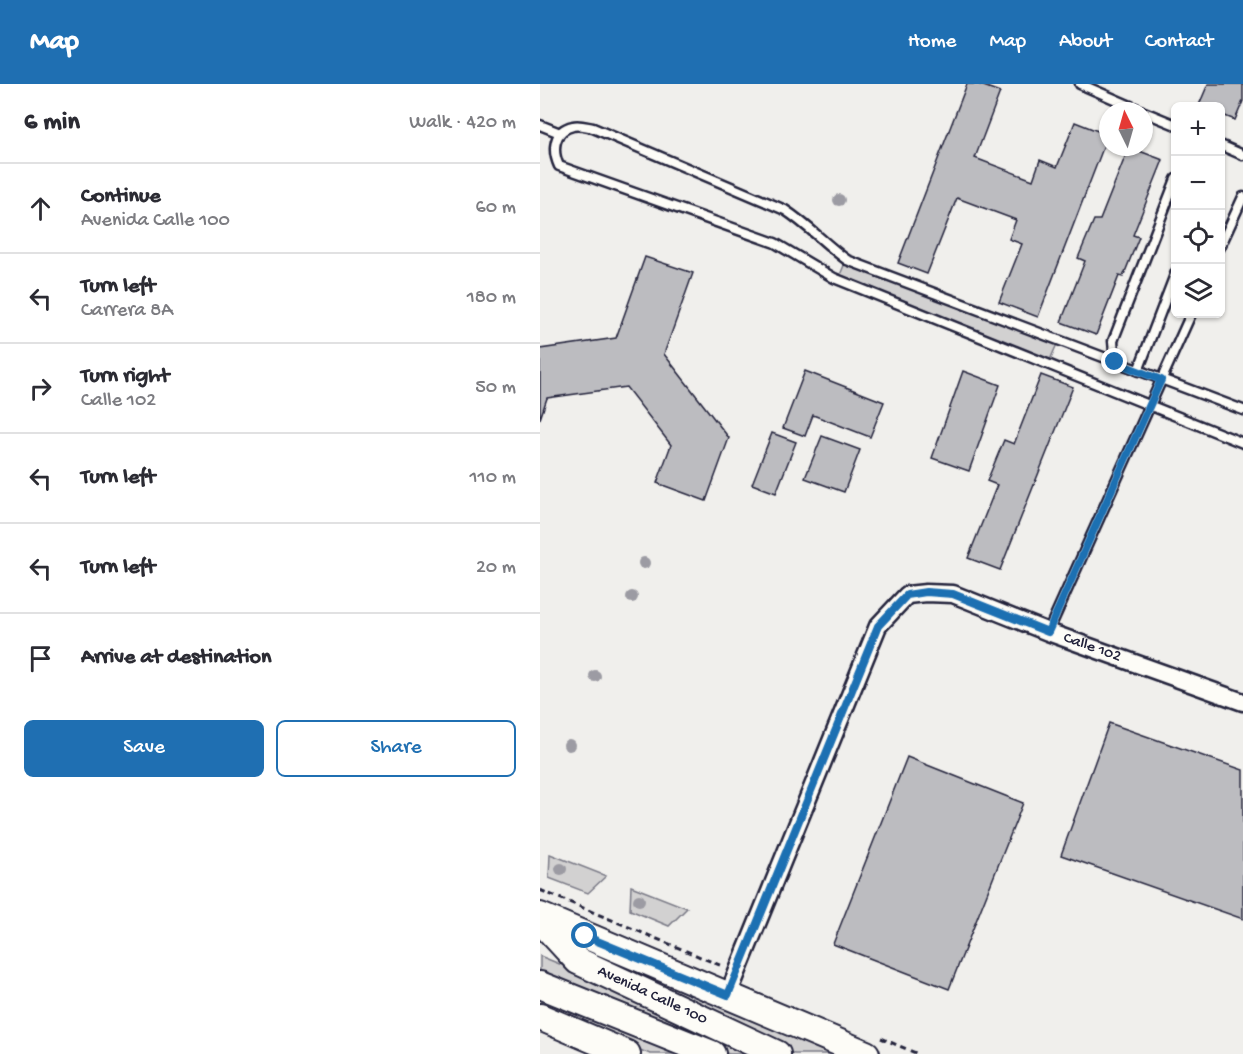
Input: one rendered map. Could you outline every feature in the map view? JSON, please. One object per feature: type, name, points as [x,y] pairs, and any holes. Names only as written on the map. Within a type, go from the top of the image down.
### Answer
[{"type":"main road","name":"Avenida Calle 100","points":[[540,918],[866,1054]]},
{"type":"main road","name":"Avenida Calle 100","points":[[540,918],[578,961],[777,1054]]},
{"type":"main road","name":"Avenida Calle 100","points":[[548,993],[712,1054]]},
{"type":"main road","points":[[540,1017],[627,1054]]},
{"type":"street","name":"Calle 102","points":[[728,995],[878,626],[907,595],[926,592],[953,594],[1048,632],[1243,702]]},
{"type":"lane","points":[[1080,84],[1122,102]]},
{"type":"lane","points":[[1153,115],[1171,123]]},
{"type":"lane","points":[[540,125],[560,133]]},
{"type":"lane","points":[[1243,410],[847,260],[823,243],[805,223],[785,210],[593,128],[575,125],[560,133],[555,143],[554,155],[559,166],[775,243],[834,278],[1243,443]]},
{"type":"lane","points":[[1225,147],[1243,155]]},
{"type":"lane","points":[[1115,362],[1113,341],[1171,192]]},
{"type":"lane","points":[[1225,238],[1243,197]]},
{"type":"lane","points":[[1138,371],[1171,285]]},
{"type":"lane","points":[[1048,632],[1189,318]]},
{"type":"shaded area","points":[[845,263],[1057,344],[1050,360],[840,275]]},
{"type":"shaded area","points":[[550,854],[606,876],[588,893],[549,878]]},
{"type":"shaded area","points":[[631,886],[687,908],[669,926],[630,910]]},
{"type":"shaded area","points":[[584,944],[837,1054],[794,1054],[601,963]]},
{"type":"shaded area","points":[[540,956],[623,990],[757,1054],[729,1054],[616,1014],[540,980]]},
{"type":"shaded area","points":[[571,1011],[686,1054],[650,1054],[578,1025],[571,1018]]},
{"type":"building","points":[[967,84],[978,84],[1000,92],[975,158],[1033,180],[1040,160],[1057,167],[1075,122],[1099,131],[1100,156],[1038,317],[999,302],[1022,244],[1009,239],[1016,220],[957,198],[927,274],[898,263]]},
{"type":"building","points":[[1208,84],[1243,84],[1243,101],[1235,120],[1225,116],[1225,102],[1200,102]]},
{"type":"building","points":[[1125,156],[1153,156],[1163,160],[1133,235],[1139,237],[1123,277],[1119,276],[1096,335],[1061,322],[1085,261],[1078,258],[1094,220],[1100,220]]},
{"type":"building","points":[[645,257],[693,273],[664,354],[729,438],[706,501],[657,483],[671,445],[626,387],[547,398],[540,419],[540,349],[616,338]]},
{"type":"building","points":[[805,371],[884,402],[870,437],[813,415],[805,436],[783,428]]},
{"type":"building","points":[[963,371],[1000,385],[969,471],[932,458]]},
{"type":"building","points":[[1041,375],[1073,387],[1000,570],[968,558],[997,485],[987,481],[1004,440],[1014,444]]},
{"type":"building","points":[[772,433],[796,442],[776,493],[752,484]]},
{"type":"building","points":[[822,436],[860,450],[844,492],[805,478]]},
{"type":"building","points":[[1109,723],[1243,770],[1243,919],[1061,855]]},
{"type":"building","points":[[907,757],[1023,803],[949,989],[833,944]]},
{"type":"route","points":[[585,936],[728,995],[878,626],[907,595],[926,592],[953,594],[1048,632],[1161,380],[1115,362]]}]
